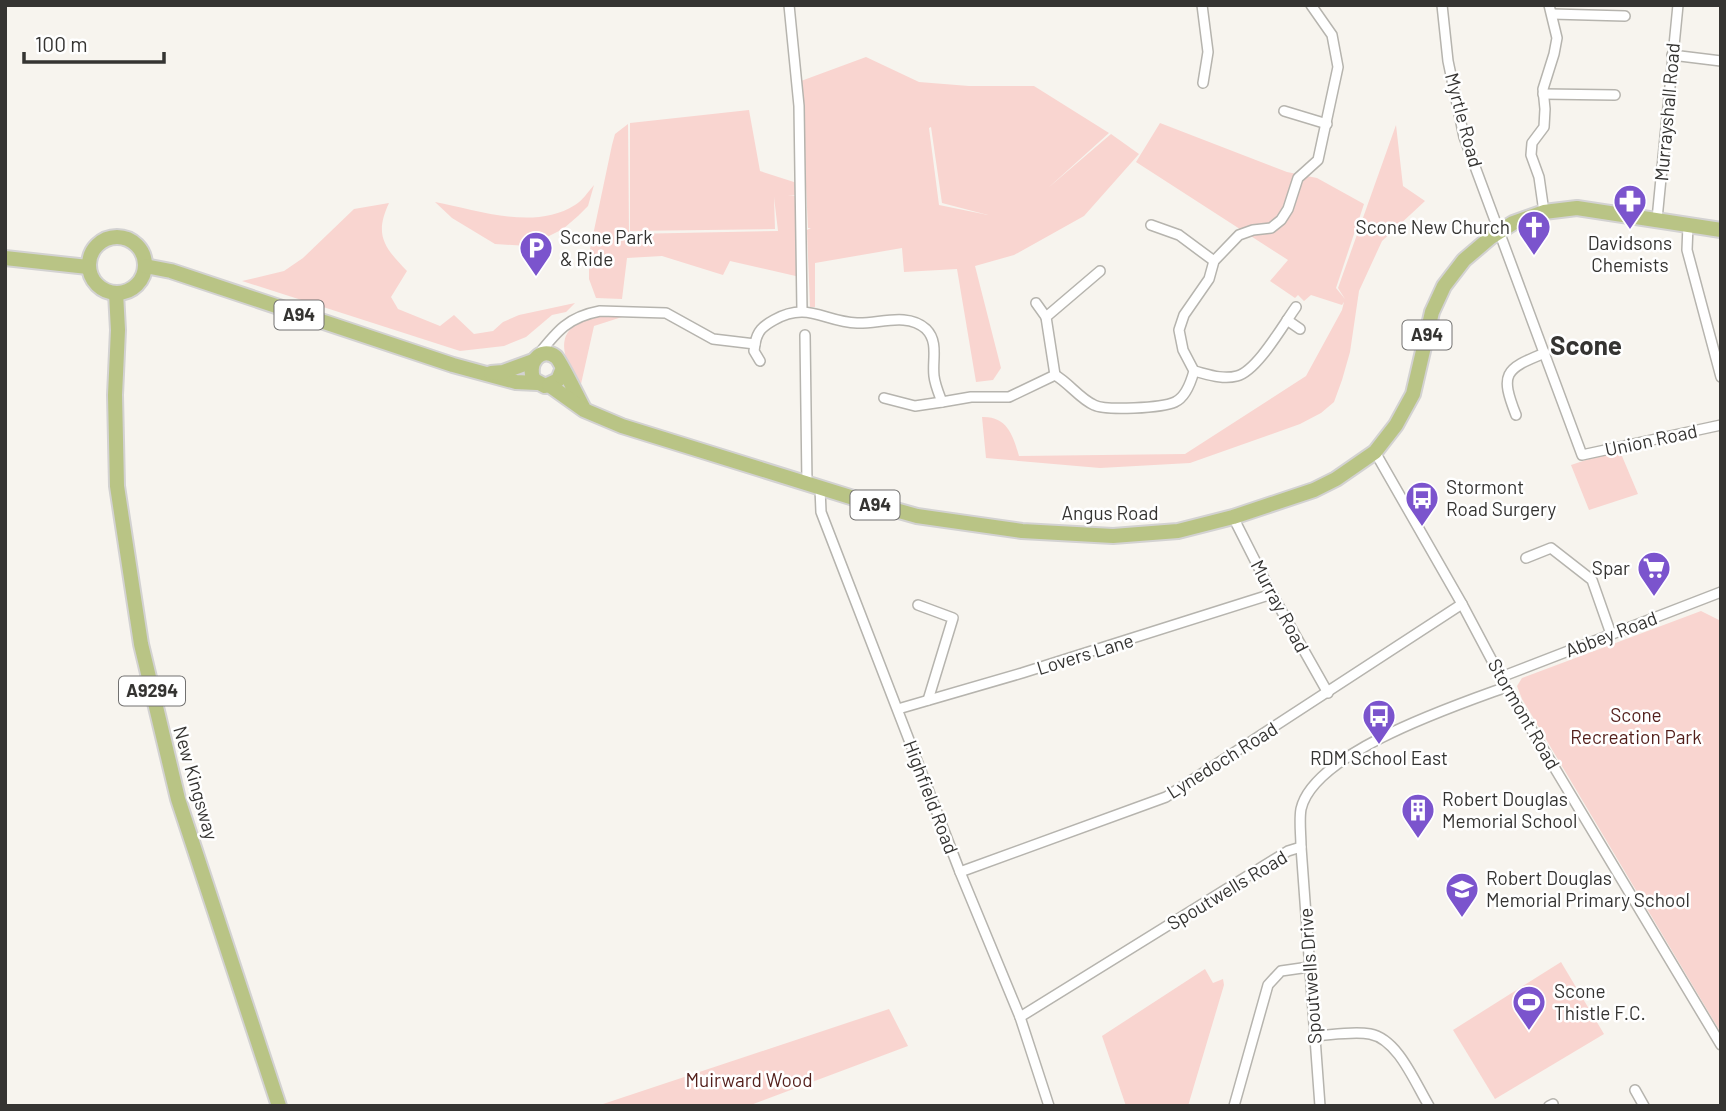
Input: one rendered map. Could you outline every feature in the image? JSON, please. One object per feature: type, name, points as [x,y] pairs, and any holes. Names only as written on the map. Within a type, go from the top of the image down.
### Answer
[{"type":"main road","name":"A94","points":[[1499,232],[1513,223],[1544,212],[1577,208],[1721,230]]},
{"type":"main road","name":"Angus Road","points":[[543,384],[584,410],[622,426],[917,516],[1022,531],[1142,535],[1178,531],[1233,517],[1314,490],[1336,480],[1375,452],[1396,425],[1413,394],[1432,312],[1444,286],[1464,260],[1499,232]]},
{"type":"main road","points":[[116,236],[133,241],[144,256],[145,266],[139,282],[125,292],[107,292],[94,282],[88,267],[92,250],[98,243],[116,236]]},
{"type":"main road","points":[[5,258],[88,267]]},
{"type":"main road","name":"A94","points":[[145,266],[170,271],[482,374],[516,382],[543,384]]},
{"type":"main road","name":"New Kingsway","points":[[116,293],[117,486],[141,644],[178,799],[279,1106]]},
{"type":"main road","name":"A94","points":[[482,374],[503,372],[546,354],[560,364]]},
{"type":"main road","points":[[535,359],[531,375],[543,384],[558,380],[560,364]]},
{"type":"main road","points":[[560,364],[584,410]]},
{"type":"street","points":[[789,5],[799,106],[802,310]]},
{"type":"street","points":[[1202,5],[1208,52],[1203,83]]},
{"type":"street","points":[[1055,376],[1093,405],[1108,408],[1158,406],[1177,402],[1190,386],[1194,371],[1183,349],[1179,330],[1184,315],[1209,279],[1214,261],[1239,235],[1271,228],[1281,220],[1288,209],[1298,178],[1318,160],[1338,67],[1332,34],[1311,5]]},
{"type":"street","name":"Myrtle Road","points":[[1442,5],[1448,61],[1464,137],[1582,455]]},
{"type":"street","name":"Murrayshall Road","points":[[1657,219],[1678,5]]},
{"type":"street","points":[[1544,212],[1539,177],[1531,155],[1532,143],[1544,127],[1543,94],[1557,38],[1550,10],[1625,16]]},
{"type":"street","points":[[1672,55],[1721,61]]},
{"type":"street","points":[[1543,94],[1615,95]]},
{"type":"street","points":[[1284,111],[1327,124]]},
{"type":"street","points":[[1151,225],[1179,235],[1214,261]]},
{"type":"street","points":[[1688,225],[1686,250],[1721,377]]},
{"type":"street","points":[[1046,317],[1100,271]]},
{"type":"street","points":[[1036,303],[1046,317],[1055,376]]},
{"type":"street","points":[[1194,371],[1223,378],[1238,376],[1250,369],[1296,307]]},
{"type":"street","points":[[760,361],[754,351],[760,329],[779,317],[802,310],[845,322],[903,319],[926,330],[932,340],[934,377],[942,402]]},
{"type":"street","points":[[535,359],[574,318],[589,313],[659,312],[676,318],[713,339],[755,344]]},
{"type":"street","points":[[1287,320],[1300,328]]},
{"type":"street","points":[[560,330],[556,343],[560,364]]},
{"type":"street","name":"Highfield Road","points":[[805,335],[813,486],[821,512],[960,872],[1020,1017],[1049,1106]]},
{"type":"street","points":[[1516,415],[1506,387],[1509,374],[1523,362],[1545,353]]},
{"type":"street","points":[[884,398],[915,406],[971,397],[1009,397],[1055,376]]},
{"type":"street","name":"Union Road","points":[[1582,455],[1721,425]]},
{"type":"street","name":"Stormont Road","points":[[1375,452],[1504,682],[1721,1045]]},
{"type":"street","name":"Murray Road","points":[[1233,517],[1328,694]]},
{"type":"street","points":[[1526,558],[1550,548],[1592,580],[1611,634]]},
{"type":"street","name":"Abbey Road","points":[[1504,682],[1611,634],[1721,592]]},
{"type":"street","name":"Lovers Lane","points":[[898,709],[1034,670],[1272,594]]},
{"type":"street","name":"Lynedoch Road","points":[[960,872],[1166,797],[1328,694],[1462,604]]},
{"type":"street","points":[[918,605],[953,618],[928,700]]},
{"type":"street","name":"Spoutwells Road","points":[[1020,1017],[1301,846],[1301,808],[1309,790],[1325,774],[1415,719],[1504,682]]},
{"type":"street","name":"Spoutwells Drive","points":[[1301,846],[1320,1106]]},
{"type":"street","points":[[1234,1106],[1268,985],[1281,971],[1309,967]]},
{"type":"street","points":[[1314,1036],[1373,1034],[1388,1041],[1429,1106]]},
{"type":"street","points":[[1635,1090],[1644,1106]]},
{"type":"green space","points":[[866,57],[919,82],[969,86],[1034,86],[1109,133],[1048,188],[1111,134],[1139,154],[1084,216],[1014,255],[975,266],[1001,368],[993,380],[976,382],[957,269],[904,272],[902,248],[815,263],[815,307],[810,307],[807,230],[811,228],[808,228],[801,81]],"holes":[[[931,127],[942,203],[988,215],[939,205]]]},
{"type":"green space","points":[[749,110],[760,171],[797,183],[798,195],[788,196],[798,196],[800,277],[730,261],[723,275],[662,256],[627,258],[622,299],[596,298],[589,279],[589,254],[615,134],[628,124],[629,234],[778,231],[774,197],[775,229],[630,231],[630,123]]},
{"type":"green space","points":[[1160,123],[1287,172],[1317,178],[1364,204],[1336,288],[1345,299],[1338,288],[1396,125],[1403,186],[1425,201],[1382,241],[1359,291],[1350,352],[1334,402],[1321,413],[1300,424],[1190,463],[1100,468],[986,458],[982,417],[997,420],[1008,428],[1019,456],[1185,454],[1306,376],[1342,310],[1344,302],[1342,305],[1311,295],[1304,301],[1298,295],[1295,298],[1270,281],[1288,260],[1136,162]]},
{"type":"green space","points":[[594,185],[588,206],[578,216],[563,229],[529,246],[495,244],[452,218],[435,202],[506,216],[542,217],[575,205]]},
{"type":"green space","points":[[389,203],[382,224],[384,240],[392,255],[407,271],[391,297],[398,309],[440,326],[454,315],[474,334],[493,331],[503,322],[519,315],[575,303],[566,312],[552,315],[526,337],[504,346],[460,351],[242,281],[284,271],[303,258],[354,209]]},
{"type":"green space","points":[[600,315],[622,317],[594,326],[581,384],[576,384],[564,349],[565,340],[568,332],[575,326]]},
{"type":"green space","points":[[1619,449],[1638,494],[1589,510],[1571,465]]},
{"type":"green space","name":"Scone Recreation Park","points":[[1701,611],[1721,621],[1721,1033],[1522,699],[1517,686],[1522,678]]},
{"type":"green space","name":"Scone Thistle F.C.","points":[[1561,962],[1604,1034],[1495,1099],[1453,1030]]},
{"type":"green space","points":[[1205,969],[1213,983],[1223,979],[1224,985],[1188,1106],[1126,1106],[1102,1036]]},
{"type":"green space","name":"Muirward Wood","points":[[889,1009],[908,1046],[748,1106],[597,1106]]},
{"type":"place","name":"Davidsons Chemists","points":[[1630,231]]},
{"type":"place","name":"Scone New Church","points":[[1534,257]]},
{"type":"place","name":"Scone Park & Ride","points":[[536,278]]},
{"type":"place","name":"Stormont Road Surgery","points":[[1422,528]]},
{"type":"place","name":"Spar","points":[[1654,598]]},
{"type":"place","name":"RDM School East","points":[[1379,746]]},
{"type":"place","name":"Robert Douglas Memorial School","points":[[1418,840]]},
{"type":"place","name":"Robert Douglas Memorial Primary School","points":[[1462,919]]},
{"type":"place","name":"Scone Thistle F.C.","points":[[1529,1032]]},
{"type":"district","name":"Scone","points":[[1586,346]]}]
